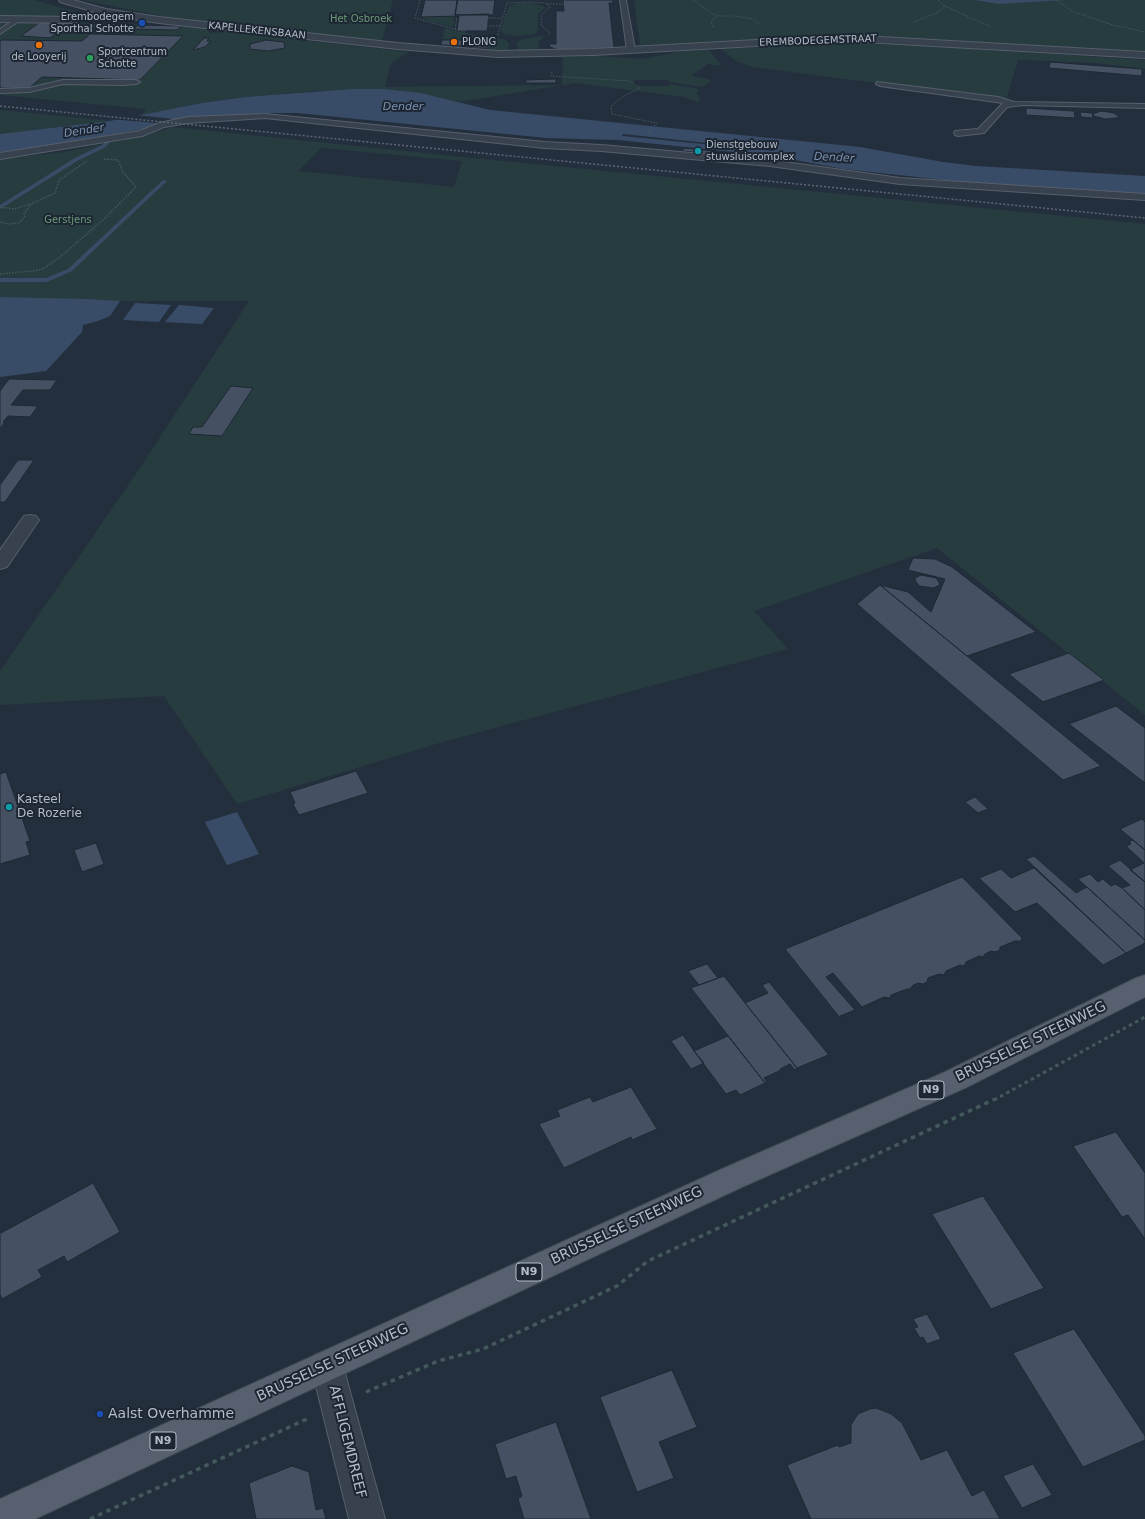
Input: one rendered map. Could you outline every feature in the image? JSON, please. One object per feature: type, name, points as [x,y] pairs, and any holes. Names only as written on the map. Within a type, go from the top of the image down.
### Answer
[{"type":"main road","name":"BRUSSELSE STEENWEG","points":[[0,1517],[732,1178],[955,1080],[1145,985]]},
{"type":"street","points":[[62,0],[105,12]]},
{"type":"street","name":"KAPELLEKENSBAAN","points":[[0,20],[74,20],[105,12],[152,20],[398,46],[480,54],[515,55]]},
{"type":"street","name":"EREMBODEGEMSTRAAT","points":[[515,55],[811,40],[863,39],[1145,55]]},
{"type":"street","points":[[0,563],[30,520]]},
{"type":"street","name":"AFFLIGEMDREEF","points":[[327,1366],[366,1519]]},
{"type":"lane","points":[[623,0],[631,50]]},
{"type":"lane","points":[[0,32],[3,27],[17,20]]},
{"type":"lane","points":[[0,91],[29,90],[63,82],[136,82]]},
{"type":"lane","points":[[880,84],[998,99],[1014,104]]},
{"type":"lane","points":[[958,133],[981,131],[1005,105],[1145,106]]},
{"type":"lane","points":[[0,156],[110,139],[142,133],[162,125],[205,119],[280,117],[545,145],[601,148],[770,163],[900,181],[1145,197]]},
{"type":"path","points":[[420,0],[414,18],[468,32]]},
{"type":"path","points":[[1056,0],[1074,12],[1093,19],[1145,32]]},
{"type":"path","points":[[502,36],[497,35],[507,3],[530,2],[564,4]]},
{"type":"path","points":[[547,4],[550,7],[542,14],[541,25],[550,33]]},
{"type":"path","points":[[455,29],[457,17]]},
{"type":"path","points":[[488,18],[502,18]]},
{"type":"path","points":[[487,26],[500,26]]},
{"type":"path","points":[[542,34],[550,33]]},
{"type":"path","points":[[543,54],[543,43],[550,33]]},
{"type":"path","points":[[556,68],[551,72],[551,76],[630,81],[640,88],[624,96],[612,106],[612,114],[657,123]]},
{"type":"path","points":[[0,207],[14,209],[32,204],[55,193],[59,180],[93,157],[116,146],[110,139]]},
{"type":"path","points":[[0,274],[41,270],[59,258],[98,224],[136,187],[123,172],[118,160],[93,157]]},
{"type":"path","points":[[0,222],[8,224],[18,223],[23,219],[25,216],[24,214],[32,204]]},
{"type":"path","points":[[90,1519],[337,1405],[438,1361],[483,1349],[617,1286],[648,1261],[981,1107],[1145,1017]]},
{"type":"green space","points":[[0,0],[34,0],[78,12],[84,12],[75,17],[65,18],[0,17]]},
{"type":"green space","name":"Het Osbroek","points":[[82,0],[393,0],[382,41],[217,24],[167,17]]},
{"type":"green space","points":[[634,0],[1145,0],[1145,51],[869,36],[804,37],[640,45]]},
{"type":"green space","points":[[518,3],[533,3],[546,7],[538,14],[538,30],[535,34],[515,36],[504,34],[501,30],[509,6]]},
{"type":"green space","points":[[455,16],[453,27],[420,18],[421,17]]},
{"type":"green space","points":[[0,21],[191,26],[206,28],[210,33],[227,32],[409,52],[391,63],[385,87],[562,85],[563,57],[595,56],[642,59],[683,51],[709,50],[722,66],[708,64],[691,76],[712,80],[703,87],[669,82],[668,80],[634,80],[634,86],[669,86],[669,84],[699,89],[696,94],[701,99],[698,102],[685,97],[575,83],[459,102],[421,93],[384,89],[315,91],[244,97],[202,103],[142,115],[146,109],[0,95]]},
{"type":"green space","points":[[445,28],[470,34],[487,36],[486,39],[442,40]]},
{"type":"green space","points":[[545,36],[539,41],[538,50],[518,51],[517,42],[523,39]]},
{"type":"green space","points":[[491,37],[506,40],[509,43],[508,51],[469,49],[490,48]]},
{"type":"green space","points":[[852,43],[961,48],[1145,60],[1145,69],[1095,63],[1018,60],[1006,100],[753,67],[736,61],[721,49]]},
{"type":"green space","points":[[0,110],[110,121],[0,134]]},
{"type":"green space","name":"Gerstjens","points":[[173,127],[1145,224],[1145,715],[937,548],[754,611],[788,649],[446,741],[237,804],[164,696],[0,705],[0,671],[136,474],[249,301],[120,301],[0,297],[0,159],[64,152],[143,136]],"holes":[[[321,148],[462,161],[454,187],[298,171]]]},
{"type":"water","points":[[975,0],[1065,0],[999,4]]},
{"type":"water","name":"Dender","points":[[352,89],[384,89],[421,93],[490,110],[860,147],[943,162],[976,166],[1145,176],[1145,194],[963,182],[844,169],[773,156],[618,140],[546,138],[298,113],[271,113],[204,118],[39,148],[0,152],[0,134],[110,121],[202,103],[245,97]],"holes":[[[623,134],[774,151],[622,136]]]},
{"type":"water","points":[[0,297],[120,301],[110,316],[83,325],[82,332],[46,371],[0,377]]},
{"type":"water","points":[[135,303],[171,305],[159,322],[123,320]]},
{"type":"water","points":[[179,305],[214,308],[202,324],[165,322]]},
{"type":"water","points":[[237,812],[259,854],[227,865],[205,822]]},
{"type":"pier","points":[[136,115],[192,121],[167,124],[110,119]]},
{"type":"building","points":[[425,0],[457,0],[455,15],[489,14],[487,31],[457,31],[459,16],[421,17]]},
{"type":"building","points":[[458,0],[495,0],[493,15],[455,15]]},
{"type":"building","points":[[563,0],[613,0],[613,3],[609,3],[614,48],[559,50],[550,47],[549,44],[556,44],[556,11],[564,11]]},
{"type":"building","points":[[40,22],[70,24],[50,38],[21,36]]},
{"type":"building","points":[[94,24],[124,24],[121,26],[111,26],[109,28],[90,27]]},
{"type":"building","points":[[138,25],[181,26],[177,30],[134,29]]},
{"type":"building","points":[[90,34],[183,36],[140,80],[42,77],[28,89],[0,88],[0,41],[82,41]]},
{"type":"building","points":[[204,38],[209,38],[207,41],[211,41],[205,47],[193,50]]},
{"type":"building","points":[[472,39],[491,39],[490,48],[471,48]]},
{"type":"building","points":[[266,40],[284,42],[285,48],[268,51],[250,49],[250,44]]},
{"type":"building","name":"PLONG","points":[[442,40],[467,40],[466,46],[441,45]]},
{"type":"building","points":[[1050,62],[1142,69],[1142,76],[1049,68]]},
{"type":"building","points":[[556,79],[556,83],[526,83],[526,80]]},
{"type":"building","points":[[1026,108],[1074,111],[1075,118],[1026,115]]},
{"type":"building","points":[[1101,111],[1114,113],[1119,117],[1105,119],[1094,116],[1093,114]]},
{"type":"building","points":[[1080,112],[1092,113],[1093,118],[1081,117]]},
{"type":"building","name":"Dienstgebouw stuwsluiscomplex","points":[[684,148],[713,151],[711,154],[682,151]]},
{"type":"building","points":[[9,379],[57,380],[50,390],[23,390],[11,405],[38,406],[30,417],[8,416],[0,429],[0,391]]},
{"type":"building","points":[[231,386],[253,388],[222,436],[189,434],[193,427],[202,427]]},
{"type":"building","points":[[18,460],[34,460],[5,502],[0,502],[0,485]]},
{"type":"building","points":[[913,558],[935,559],[952,567],[1036,632],[967,656],[880,585],[908,592],[931,612],[945,579],[908,570]]},
{"type":"building","points":[[921,575],[936,578],[940,584],[933,588],[919,586],[915,578]]},
{"type":"building","points":[[880,585],[1101,766],[1063,780],[857,604]]},
{"type":"building","points":[[1069,653],[1104,680],[1043,702],[1009,674]]},
{"type":"building","points":[[1116,706],[1145,728],[1145,783],[1069,724]]},
{"type":"building","points":[[356,771],[368,793],[299,815],[293,804],[295,803],[290,792]]},
{"type":"building","name":"Kasteel De Rozerie","points":[[6,772],[30,841],[26,842],[30,855],[0,864],[0,774]]},
{"type":"building","points":[[975,797],[988,809],[978,813],[965,802]]},
{"type":"building","points":[[1142,819],[1145,822],[1145,850],[1120,829]]},
{"type":"building","points":[[1133,840],[1145,850],[1145,882],[1130,870],[1144,863],[1126,846],[1131,844],[1129,842]]},
{"type":"building","points":[[96,843],[104,864],[82,872],[74,850]]},
{"type":"building","points":[[1034,856],[1076,893],[1087,887],[1145,940],[1145,943],[1126,953],[1026,859]]},
{"type":"building","points":[[1120,860],[1145,882],[1145,910],[1122,888],[1130,885],[1108,866]]},
{"type":"building","points":[[1034,868],[1126,953],[1103,965],[1037,903],[1015,912],[979,878],[1001,869],[1011,878]]},
{"type":"building","points":[[1090,874],[1098,882],[1103,879],[1111,886],[1115,884],[1122,888],[1145,910],[1145,940],[1078,879]]},
{"type":"building","points":[[962,877],[1022,938],[1021,941],[1015,941],[1000,947],[1000,950],[995,952],[991,951],[983,957],[979,956],[966,962],[964,966],[960,965],[946,971],[944,975],[939,974],[928,978],[927,982],[923,984],[918,983],[913,985],[910,989],[891,995],[890,998],[884,997],[862,1007],[833,973],[826,977],[855,1010],[840,1016],[842,1019],[785,949]]},
{"type":"building","points":[[707,964],[718,978],[699,985],[688,971]]},
{"type":"building","points":[[724,976],[797,1068],[795,1070],[790,1064],[764,1078],[767,1082],[765,1083],[691,988]]},
{"type":"building","points":[[769,982],[828,1055],[797,1068],[745,1003],[768,993],[762,985]]},
{"type":"building","points":[[683,1035],[704,1063],[691,1069],[671,1041]]},
{"type":"building","points":[[728,1036],[765,1083],[740,1095],[736,1090],[726,1094],[694,1051]]},
{"type":"building","points":[[631,1087],[657,1129],[632,1140],[631,1137],[564,1168],[539,1124],[560,1116],[557,1110],[590,1097],[593,1102]]},
{"type":"building","points":[[1116,1132],[1145,1173],[1145,1239],[1128,1215],[1122,1217],[1073,1146]]},
{"type":"building","points":[[93,1183],[120,1232],[67,1262],[64,1256],[38,1270],[42,1277],[2,1299],[0,1294],[0,1230],[1,1233]]},
{"type":"building","points":[[983,1196],[1044,1288],[991,1309],[932,1214]]},
{"type":"building","points":[[927,1314],[941,1339],[927,1344],[923,1337],[920,1338],[914,1328],[918,1327],[913,1319]]},
{"type":"building","points":[[1074,1329],[1145,1436],[1145,1440],[1083,1467],[1013,1353]]},
{"type":"building","points":[[672,1370],[697,1427],[659,1442],[674,1478],[637,1492],[600,1397]]},
{"type":"building","points":[[876,1408],[891,1414],[902,1423],[921,1460],[947,1450],[972,1496],[984,1490],[1000,1519],[811,1519],[787,1465],[838,1445],[839,1447],[851,1443],[851,1425],[858,1414]]},
{"type":"building","points":[[556,1422],[591,1519],[524,1519],[518,1499],[522,1496],[516,1476],[506,1479],[495,1444]]},
{"type":"building","points":[[1033,1464],[1052,1495],[1022,1508],[1003,1476]]},
{"type":"building","points":[[292,1466],[309,1472],[316,1510],[323,1508],[326,1519],[256,1519],[249,1483]]},
{"type":"waterway","points":[[0,207],[77,159],[104,146],[109,141]]},
{"type":"waterway","points":[[0,280],[47,280],[70,270],[165,181]]},
{"type":"railway","points":[[0,106],[1145,218]]},
{"type":"place","name":"Erembodegem Sporthal Schotte","points":[[142,23]]},
{"type":"place","name":"PLONG","points":[[454,42]]},
{"type":"place","name":"de Looyerij","points":[[39,45]]},
{"type":"place","name":"Sportcentrum Schotte","points":[[90,58]]},
{"type":"place","name":"Dienstgebouw stuwsluiscomplex","points":[[698,151]]},
{"type":"place","name":"Kasteel De Rozerie","points":[[9,807]]},
{"type":"place","name":"Aalst Overhamme","points":[[100,1414]]}]
